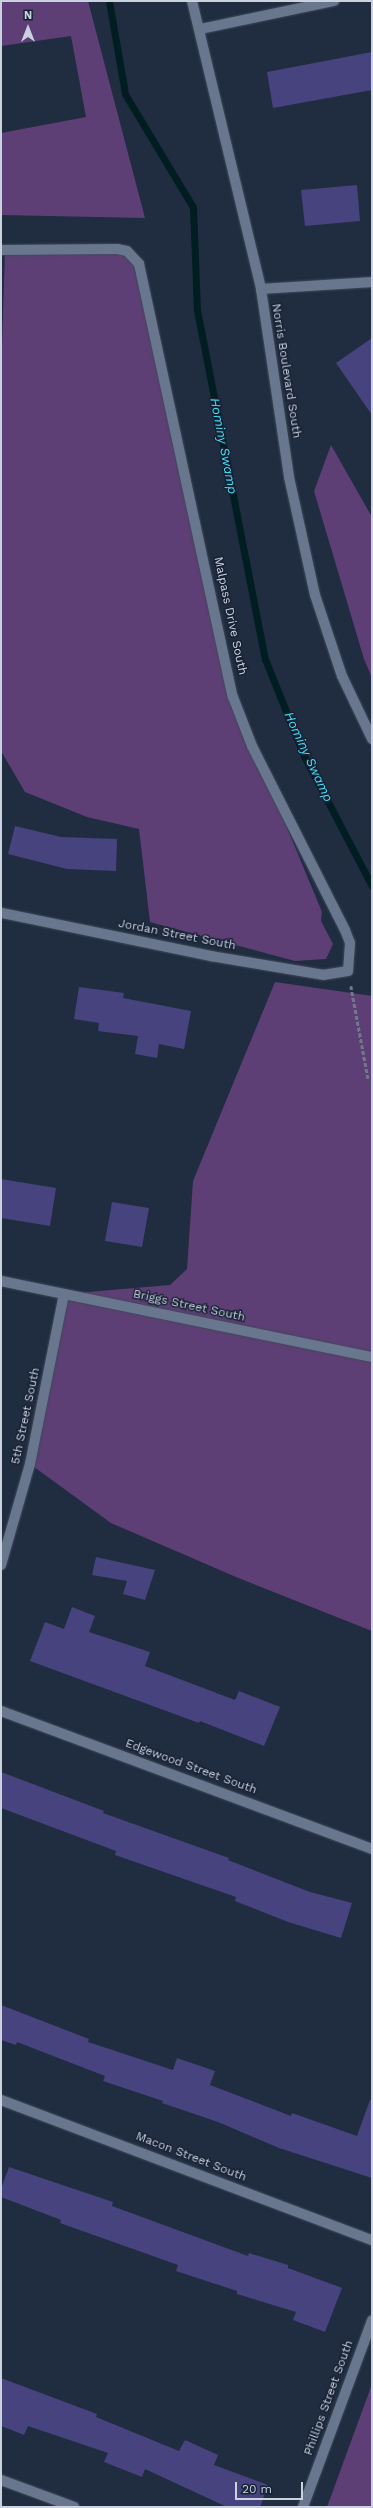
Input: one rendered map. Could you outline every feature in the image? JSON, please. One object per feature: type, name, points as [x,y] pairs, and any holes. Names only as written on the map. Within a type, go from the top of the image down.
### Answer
[{"type":"street","name":"Norris Boulevard South","points":[[192,1],[200,29],[261,289],[289,477],[315,595],[342,676],[372,739]]},
{"type":"street","points":[[200,29],[334,1]]},
{"type":"street","name":"Malpass Drive South","points":[[1,250],[87,247],[127,251],[139,264],[143,276],[233,697],[252,746],[345,930],[350,943],[348,971]]},
{"type":"street","points":[[261,289],[372,282]]},
{"type":"street","name":"Jordan Street South","points":[[1,913],[211,956],[317,974],[342,974],[348,971]]},
{"type":"street","name":"Briggs Street South","points":[[1,1281],[372,1357]]},
{"type":"street","name":"5th Street South","points":[[1,1565],[30,1464],[64,1294]]},
{"type":"street","name":"Edgewood Street South","points":[[1,1711],[372,1849]]},
{"type":"street","name":"Macon Street South","points":[[1,2100],[372,2240]]},
{"type":"street","name":"Phillips Street South","points":[[302,2507],[372,2320]]},
{"type":"street","points":[[1,2480],[74,2507]]},
{"type":"path","points":[[348,971],[368,1078]]},
{"type":"shaded area","points":[[1,1],[88,1],[145,218],[1,215],[1,133],[86,117],[71,36],[1,46]]},
{"type":"shaded area","points":[[5,250],[127,251],[139,264],[238,710],[322,912],[321,921],[333,944],[326,959],[295,961],[150,922],[139,829],[87,817],[25,792],[1,751],[1,380]]},
{"type":"shaded area","points":[[331,445],[372,517],[372,678],[364,659],[314,491]]},
{"type":"shaded area","points":[[275,982],[372,996],[372,1631],[236,1577],[111,1523],[30,1464],[64,1294],[170,1285],[187,1269],[193,1181]]},
{"type":"shaded area","points":[[372,2384],[372,2507],[327,2507]]},
{"type":"building","points":[[372,52],[372,90],[273,108],[267,72]]},
{"type":"building","points":[[357,185],[360,221],[305,226],[301,190]]},
{"type":"building","points":[[372,338],[372,415],[336,363]]},
{"type":"building","points":[[15,826],[61,837],[117,839],[116,871],[67,869],[8,854]]},
{"type":"building","points":[[79,987],[124,993],[123,998],[191,1011],[184,1049],[159,1044],[157,1058],[135,1054],[138,1036],[98,1031],[99,1023],[74,1019]]},
{"type":"building","points":[[1,1179],[56,1188],[50,1226],[1,1218]]},
{"type":"building","points":[[112,1202],[149,1208],[142,1247],[105,1241]]},
{"type":"building","points":[[96,1557],[155,1570],[145,1600],[123,1594],[127,1581],[92,1575]]},
{"type":"building","points":[[72,1607],[95,1616],[89,1632],[150,1652],[145,1666],[235,1700],[239,1691],[280,1707],[264,1746],[200,1721],[199,1723],[30,1661],[45,1622],[64,1629]]},
{"type":"building","points":[[1,1772],[104,1811],[103,1813],[229,1858],[228,1860],[310,1892],[352,1903],[341,1938],[288,1922],[235,1901],[236,1897],[115,1855],[116,1851],[1,1808]]},
{"type":"building","points":[[1,2005],[89,2039],[88,2042],[173,2070],[177,2058],[215,2071],[210,2085],[291,2116],[292,2113],[357,2136],[370,2100],[372,2100],[372,2178],[279,2148],[218,2122],[162,2103],[163,2101],[103,2081],[105,2076],[17,2042],[16,2045],[1,2040]]},
{"type":"building","points":[[9,2167],[113,2202],[112,2206],[248,2256],[249,2253],[288,2265],[288,2268],[342,2288],[325,2332],[293,2320],[296,2312],[237,2294],[237,2291],[176,2271],[178,2265],[60,2223],[61,2220],[1,2197],[1,2189]]},
{"type":"building","points":[[1,2378],[97,2414],[96,2417],[179,2451],[185,2440],[218,2455],[214,2465],[268,2485],[260,2507],[227,2507],[145,2469],[142,2477],[104,2462],[108,2453],[28,2426],[24,2435],[1,2426]]},
{"type":"waterway","name":"Hominy Swamp","points":[[109,1],[125,94],[193,207],[197,310],[265,659],[304,756],[372,886]]}]
